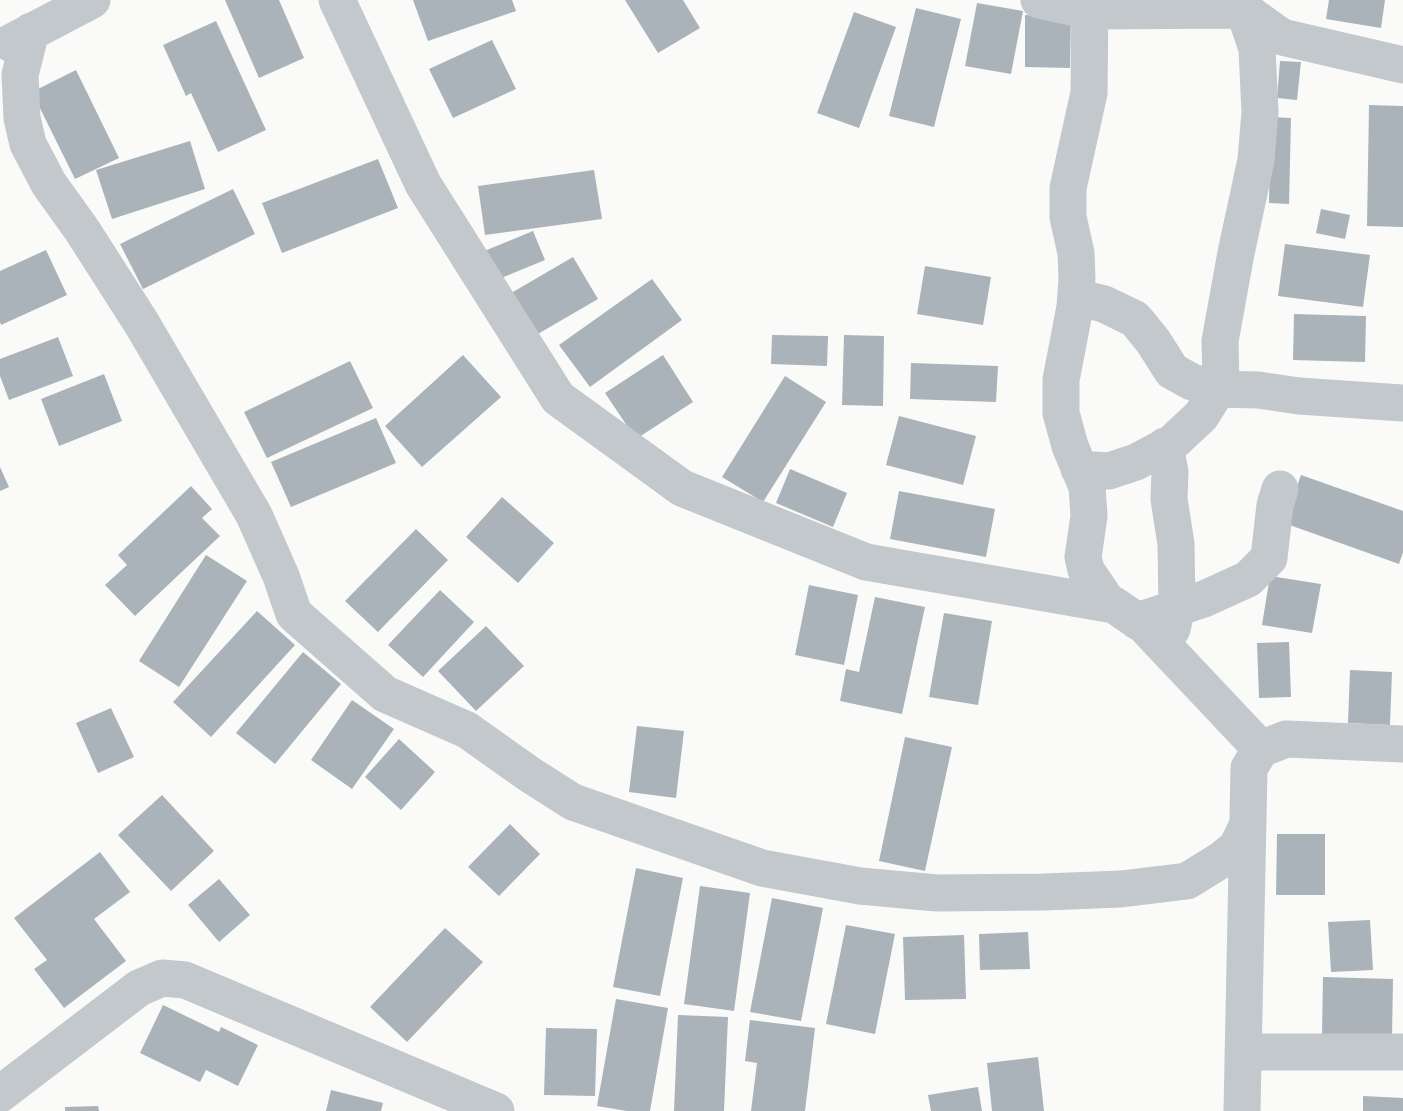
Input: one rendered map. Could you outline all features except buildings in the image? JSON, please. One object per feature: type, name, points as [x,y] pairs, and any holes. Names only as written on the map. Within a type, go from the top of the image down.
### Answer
[{"type":"street","points":[[92,0],[26,26],[20,75],[22,118],[28,144],[49,184],[142,324],[254,516],[281,576],[294,614],[385,694],[467,730],[573,802],[762,868],[860,886],[937,893],[1044,892],[1121,889],[1186,881],[1237,847],[1247,826]]},
{"type":"street","points":[[337,0],[423,184],[558,398],[682,488],[866,562],[1123,612],[1177,607],[1204,599],[1248,579],[1269,558],[1275,505],[1280,489]]},
{"type":"street","points":[[1040,0],[1090,6],[1244,5],[1282,37],[1403,65]]},
{"type":"street","points":[[1079,469],[1109,471],[1136,462],[1172,443],[1201,416],[1221,384],[1220,341],[1256,160],[1260,112],[1257,49],[1244,5]]},
{"type":"street","points":[[1090,6],[1089,93],[1068,188],[1068,217],[1076,253],[1077,279],[1062,380],[1061,413],[1070,446],[1087,487],[1089,516],[1083,557],[1086,570],[1123,612],[1145,626],[1261,749]]},
{"type":"street","points":[[1076,297],[1104,304],[1135,319],[1172,371],[1192,382],[1218,389],[1403,403]]},
{"type":"street","points":[[1166,446],[1170,472],[1169,499],[1177,544],[1177,607],[1168,651]]},
{"type":"street","points":[[1242,1111],[1249,768],[1261,749],[1286,739],[1403,744]]},
{"type":"street","points":[[0,1094],[139,988],[162,978],[185,980],[496,1111]]},
{"type":"street","points":[[1243,1052],[1403,1052]]}]
